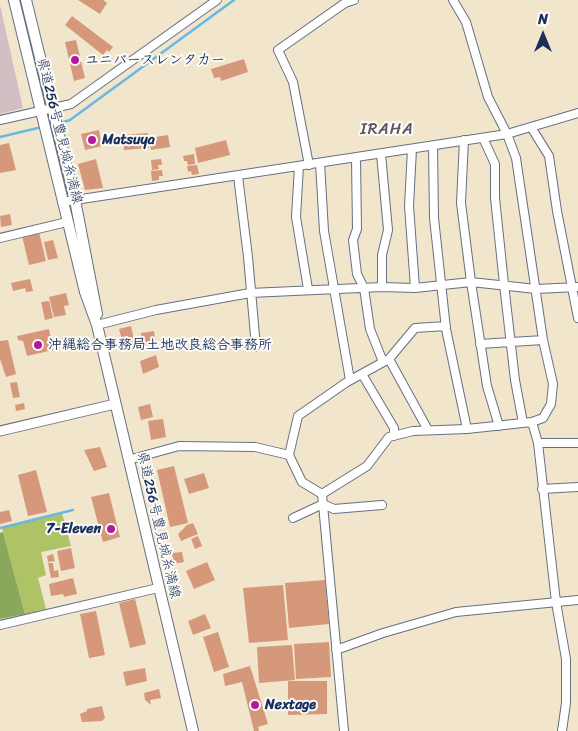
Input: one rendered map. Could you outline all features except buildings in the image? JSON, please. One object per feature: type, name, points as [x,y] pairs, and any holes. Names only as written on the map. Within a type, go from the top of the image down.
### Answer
[{"type":"main road","name":"県道256号豊見城糸満線","points":[[14,0],[44,132],[84,292],[97,325],[193,731]]},
{"type":"main road","name":"県道256号豊見城糸満線","points":[[26,0],[75,200],[98,317],[97,325]]},
{"type":"street","points":[[0,120],[40,113],[71,104],[217,0]]},
{"type":"street","points":[[309,165],[293,82],[278,50],[345,3],[354,0]]},
{"type":"street","points":[[322,494],[367,466],[389,437],[413,431],[467,430],[532,422],[543,418],[551,404],[553,384],[543,340],[516,158],[507,134],[488,97],[466,22],[453,0]]},
{"type":"street","points":[[62,202],[507,134],[578,113]]},
{"type":"street","points":[[531,126],[549,156],[557,211],[575,288],[578,318]]},
{"type":"street","points":[[483,138],[495,164],[495,198],[504,284],[524,423]]},
{"type":"street","points":[[464,140],[461,203],[487,386],[499,426]]},
{"type":"street","points":[[433,146],[434,218],[446,326],[467,430]]},
{"type":"street","points":[[412,149],[409,206],[415,288]]},
{"type":"street","points":[[380,154],[388,230],[382,255],[382,287]]},
{"type":"street","points":[[356,158],[357,229],[353,240],[357,274],[364,288],[370,329],[386,360],[428,430]]},
{"type":"street","points":[[320,163],[324,231],[350,380]]},
{"type":"street","points":[[299,166],[296,217],[308,289]]},
{"type":"street","points":[[238,176],[256,347]]},
{"type":"street","points":[[0,238],[67,222]]},
{"type":"street","points":[[97,325],[156,310],[250,293],[308,289],[415,288],[471,282],[504,284],[536,289],[575,288]]},
{"type":"street","points":[[322,494],[302,482],[289,455],[298,416],[350,380],[386,360],[415,328],[446,326]]},
{"type":"street","points":[[480,344],[543,340]]},
{"type":"street","points":[[362,374],[394,428],[394,436]]},
{"type":"street","points":[[0,432],[115,404]]},
{"type":"street","points":[[532,422],[538,442],[556,602],[566,660],[566,703],[562,731]]},
{"type":"street","points":[[538,442],[578,444]]},
{"type":"street","points":[[128,460],[178,446],[255,447],[289,455]]},
{"type":"street","points":[[542,489],[578,487]]},
{"type":"street","points":[[322,494],[344,731]]},
{"type":"street","points":[[323,504],[334,509],[382,505]]},
{"type":"street","points":[[294,518],[323,504]]},
{"type":"street","points":[[0,625],[158,588]]},
{"type":"street","points":[[336,650],[383,633],[456,612],[578,600]]},
{"type":"shaded area","points":[[0,5],[23,108],[0,114]]},
{"type":"green space","points":[[62,513],[71,546],[41,552],[46,575],[38,578],[46,609],[25,614],[2,528]]},
{"type":"green space","points":[[3,532],[25,614],[0,619],[0,533]]},
{"type":"waterway","points":[[60,123],[70,120],[234,0]]},
{"type":"waterway","points":[[0,137],[42,127]]},
{"type":"waterway","points":[[0,528],[73,510]]},
{"type":"place","name":"ユニバースレンタカー","points":[[75,60]]},
{"type":"place","name":"Matsuya","points":[[92,140]]},
{"type":"place","name":"沖縄総合事務局土地改良総合事務所","points":[[38,345]]},
{"type":"place","name":"7-Eleven","points":[[111,529]]},
{"type":"place","name":"Nextage","points":[[255,705]]},
{"type":"district","name":"IRAHA","points":[[387,130]]}]
